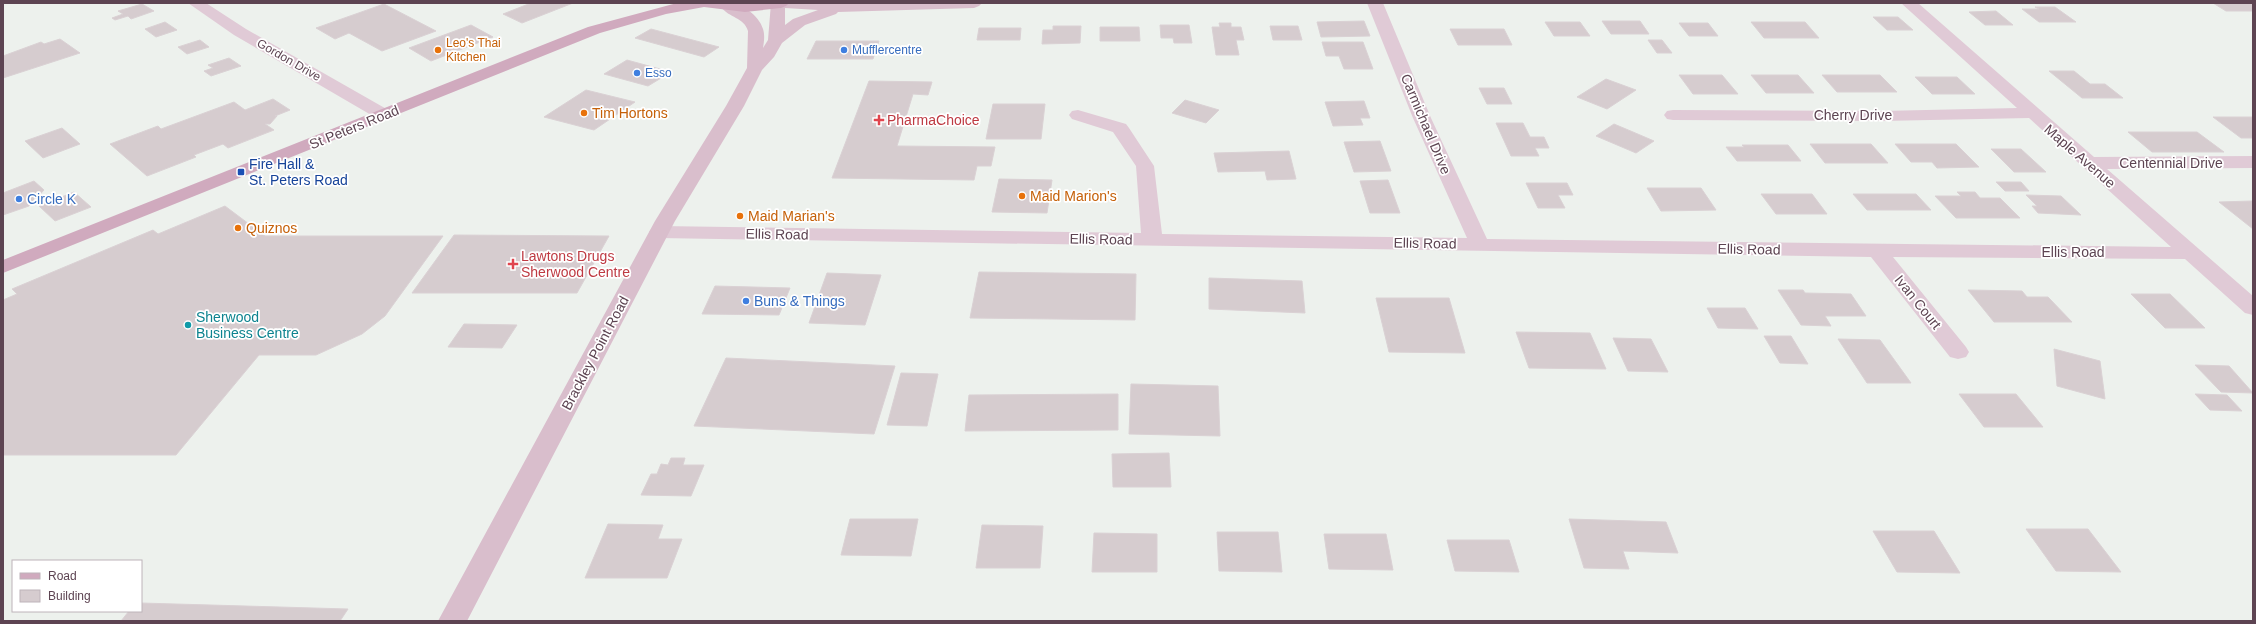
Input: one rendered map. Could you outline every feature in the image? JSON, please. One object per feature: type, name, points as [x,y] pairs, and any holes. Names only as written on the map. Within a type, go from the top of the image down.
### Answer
[{"type":"main road","name":"St Peters Road","points":[[3,267],[594,30],[645,3]]},
{"type":"main road","name":"St Peters Road","points":[[594,30],[664,10],[701,3]]},
{"type":"main road","points":[[706,3],[729,7],[758,7],[781,3],[862,5],[974,3]]},
{"type":"main road","name":"Brackley Point Road","points":[[452,621],[659,232],[735,106],[754,68],[768,54],[776,40],[781,3]]},
{"type":"main road","points":[[776,40],[799,22],[823,13],[862,5]]},
{"type":"main road","name":"Brackley Point Road","points":[[729,7],[748,16],[756,28],[754,68]]},
{"type":"street","name":"Gordon Drive","points":[[196,3],[240,32],[384,115]]},
{"type":"street","name":"Carmichael Drive","points":[[1375,3],[1422,118],[1479,243]]},
{"type":"street","name":"Maple Avenue","points":[[1909,3],[2253,308]]},
{"type":"street","name":"Cherry Drive","points":[[1673,115],[1882,116],[2032,113]]},
{"type":"street","points":[[1078,115],[1120,128],[1145,166],[1152,240]]},
{"type":"street","name":"Centennial Drive","points":[[2088,163],[2253,162]]},
{"type":"street","name":"Ellis Road","points":[[659,232],[1152,240],[1479,243],[1877,251],[2191,253]]},
{"type":"street","name":"Ivan Court","points":[[1877,251],[1958,352]]},
{"type":"building","points":[[531,3],[573,3],[522,23],[503,14]]},
{"type":"building","points":[[2213,3],[2253,3],[2253,11],[2226,11]]},
{"type":"building","points":[[142,4],[154,11],[131,19],[128,16],[115,20],[112,18],[123,14],[118,11]]},
{"type":"building","points":[[384,4],[436,31],[382,51],[349,33],[335,39],[316,28]]},
{"type":"building","points":[[2035,7],[2055,7],[2076,22],[2039,22],[2022,9],[2039,9]]},
{"type":"building","points":[[1996,11],[2013,25],[1985,25],[1969,12]]},
{"type":"building","points":[[1873,17],[1898,17],[1913,30],[1887,30]]},
{"type":"building","points":[[1364,21],[1370,36],[1321,37],[1317,22]]},
{"type":"building","points":[[1602,21],[1640,21],[1649,34],[1611,34]]},
{"type":"building","points":[[165,22],[177,30],[156,37],[145,29]]},
{"type":"building","points":[[1545,22],[1580,22],[1590,36],[1554,36]]},
{"type":"building","points":[[1751,22],[1805,22],[1819,38],[1764,38]]},
{"type":"building","points":[[1219,23],[1231,23],[1231,27],[1241,27],[1244,40],[1236,40],[1239,55],[1216,55],[1212,27],[1220,27]]},
{"type":"building","points":[[1679,23],[1708,23],[1718,36],[1689,36]]},
{"type":"building","points":[[471,25],[493,37],[431,61],[409,48]]},
{"type":"building","points":[[1160,25],[1189,25],[1192,43],[1174,43],[1173,38],[1161,38]]},
{"type":"building","points":[[1053,26],[1081,26],[1080,43],[1042,44],[1043,30],[1053,30]]},
{"type":"building","points":[[1270,26],[1298,26],[1302,40],[1273,40]]},
{"type":"building","points":[[1100,27],[1139,27],[1140,41],[1100,41]]},
{"type":"building","points":[[979,28],[1021,28],[1020,40],[977,40]]},
{"type":"building","points":[[651,29],[719,47],[704,57],[635,38]]},
{"type":"building","points":[[1450,29],[1504,29],[1512,45],[1458,45]]},
{"type":"building","points":[[60,39],[80,53],[3,78],[3,56],[41,42],[44,44]]},
{"type":"building","points":[[200,40],[209,47],[187,54],[178,47]]},
{"type":"building","points":[[1648,40],[1662,40],[1672,53],[1657,53]]},
{"type":"building","name":"Mufflercentre","points":[[816,41],[879,41],[873,59],[807,59]]},
{"type":"building","points":[[1322,42],[1363,42],[1373,69],[1344,69],[1339,56],[1326,56]]},
{"type":"building","points":[[229,58],[241,66],[211,76],[204,71],[213,68],[208,65]]},
{"type":"building","name":"Esso","points":[[627,60],[671,72],[648,86],[604,74]]},
{"type":"building","points":[[2049,71],[2074,71],[2090,84],[2105,84],[2123,98],[2082,98]]},
{"type":"building","points":[[1679,75],[1722,75],[1738,94],[1693,94]]},
{"type":"building","points":[[1751,75],[1798,75],[1814,93],[1766,93]]},
{"type":"building","points":[[1822,75],[1880,75],[1897,92],[1837,92]]},
{"type":"building","points":[[1915,77],[1957,77],[1975,94],[1932,94]]},
{"type":"building","points":[[1606,79],[1636,90],[1607,109],[1577,97]]},
{"type":"building","name":"PharmaChoice","points":[[869,81],[932,82],[928,95],[913,94],[897,146],[995,147],[991,166],[977,166],[974,180],[832,178]]},
{"type":"building","points":[[1479,88],[1504,88],[1512,104],[1487,104]]},
{"type":"building","name":"Tim Hortons","points":[[586,90],[635,102],[594,130],[544,117]]},
{"type":"building","points":[[273,99],[290,110],[275,116],[277,116],[270,124],[265,124],[274,130],[228,148],[223,144],[194,155],[196,157],[147,176],[110,144],[158,126],[161,129],[234,102],[245,110]]},
{"type":"building","points":[[1185,100],[1219,110],[1206,123],[1172,113]]},
{"type":"building","points":[[1364,101],[1370,118],[1360,118],[1363,125],[1333,126],[1325,102]]},
{"type":"building","points":[[993,104],[1045,104],[1041,139],[986,139]]},
{"type":"building","points":[[2213,117],[2253,117],[2253,138],[2241,138]]},
{"type":"building","points":[[1496,123],[1523,123],[1530,137],[1544,137],[1549,148],[1535,148],[1539,156],[1511,156]]},
{"type":"building","points":[[1614,124],[1654,141],[1636,153],[1596,136]]},
{"type":"building","points":[[62,128],[80,144],[43,158],[25,141]]},
{"type":"building","points":[[2128,132],[2197,132],[2224,152],[2152,152]]},
{"type":"building","points":[[1380,141],[1391,171],[1354,172],[1344,142]]},
{"type":"building","points":[[1810,144],[1871,144],[1888,163],[1825,163]]},
{"type":"building","points":[[1895,144],[1956,144],[1979,167],[1937,168],[1932,162],[1911,162]]},
{"type":"building","points":[[1742,145],[1788,145],[1801,161],[1737,161],[1726,147],[1744,147]]},
{"type":"building","points":[[1991,149],[2021,149],[2046,172],[2014,172]]},
{"type":"building","points":[[1289,151],[1296,179],[1267,180],[1265,171],[1218,172],[1214,153]]},
{"type":"building","name":"Maid Marion's","points":[[999,179],[1052,180],[1047,213],[992,212]]},
{"type":"building","points":[[1388,180],[1400,213],[1370,213],[1360,181]]},
{"type":"building","name":"Circle K","points":[[34,181],[44,190],[29,206],[3,215],[3,193]]},
{"type":"building","points":[[1996,182],[2021,182],[2029,191],[2005,191]]},
{"type":"building","points":[[1526,183],[1567,183],[1573,195],[1558,195],[1565,208],[1538,208]]},
{"type":"building","points":[[1647,188],[1701,188],[1716,210],[1661,211]]},
{"type":"building","points":[[74,192],[91,207],[55,221],[39,206]]},
{"type":"building","points":[[1957,192],[1975,192],[1980,198],[2000,198],[2020,218],[1956,218],[1935,196],[1961,196]]},
{"type":"building","points":[[1761,194],[1812,194],[1827,214],[1776,214]]},
{"type":"building","points":[[1853,194],[1916,194],[1931,210],[1867,210]]},
{"type":"building","points":[[2026,195],[2061,196],[2081,215],[2038,213],[2032,206],[2037,206]]},
{"type":"building","points":[[2252,201],[2253,229],[2219,202]]},
{"type":"building","name":"Sherwood Business Centre","points":[[225,206],[265,236],[443,236],[385,316],[362,334],[316,355],[259,355],[176,455],[3,455],[3,300],[17,294],[12,289],[153,230],[158,234]]},
{"type":"building","name":"Lawtons Drugs Sherwood Centre","points":[[454,235],[609,236],[577,293],[412,293]]},
{"type":"building","points":[[979,272],[1136,274],[1135,320],[970,318]]},
{"type":"building","points":[[827,273],[881,275],[865,325],[809,323]]},
{"type":"building","points":[[1209,278],[1302,281],[1305,313],[1209,309]]},
{"type":"building","name":"Buns & Things","points":[[715,286],[790,288],[779,315],[702,314]]},
{"type":"building","points":[[1778,290],[1803,290],[1805,293],[1851,294],[1866,316],[1825,316],[1831,326],[1801,325]]},
{"type":"building","points":[[1968,290],[2022,291],[2027,297],[2048,297],[2072,322],[1994,322]]},
{"type":"building","points":[[2131,294],[2170,294],[2205,328],[2165,328]]},
{"type":"building","points":[[1376,298],[1449,298],[1465,353],[1389,352]]},
{"type":"building","points":[[1707,308],[1745,308],[1758,329],[1718,328]]},
{"type":"building","points":[[464,324],[517,325],[502,348],[448,347]]},
{"type":"building","points":[[1516,332],[1590,333],[1606,369],[1529,368]]},
{"type":"building","points":[[1764,336],[1791,336],[1808,364],[1780,363]]},
{"type":"building","points":[[1613,338],[1651,339],[1668,372],[1628,371]]},
{"type":"building","points":[[1838,339],[1880,340],[1911,383],[1867,383]]},
{"type":"building","points":[[2054,349],[2100,361],[2105,399],[2057,386]]},
{"type":"building","points":[[726,358],[895,366],[874,434],[694,426]]},
{"type":"building","points":[[2195,365],[2229,366],[2253,393],[2221,392]]},
{"type":"building","points":[[901,373],[938,374],[927,426],[887,425]]},
{"type":"building","points":[[1131,384],[1218,386],[1220,436],[1129,434]]},
{"type":"building","points":[[1118,394],[1118,430],[965,431],[969,395]]},
{"type":"building","points":[[1959,394],[2016,394],[2043,427],[1984,427]]},
{"type":"building","points":[[2195,394],[2227,395],[2242,411],[2210,410]]},
{"type":"building","points":[[1169,453],[1171,487],[1113,487],[1112,454]]},
{"type":"building","points":[[671,458],[685,458],[683,465],[704,465],[691,496],[641,495],[651,474],[657,474],[661,464],[668,465]]},
{"type":"building","points":[[850,519],[918,519],[911,556],[841,555]]},
{"type":"building","points":[[1569,519],[1666,522],[1678,553],[1623,551],[1629,569],[1584,568]]},
{"type":"building","points":[[608,524],[663,525],[658,539],[682,539],[667,578],[585,578]]},
{"type":"building","points":[[982,525],[1043,526],[1040,568],[976,568]]},
{"type":"building","points":[[2026,529],[2088,529],[2121,572],[2056,571]]},
{"type":"building","points":[[1873,531],[1934,531],[1960,573],[1897,572]]},
{"type":"building","points":[[1217,532],[1278,532],[1282,572],[1219,571]]},
{"type":"building","points":[[1094,533],[1157,534],[1157,572],[1092,572]]},
{"type":"building","points":[[1324,534],[1386,534],[1393,570],[1329,569]]},
{"type":"building","points":[[1447,540],[1509,540],[1519,572],[1455,571]]},
{"type":"building","points":[[142,603],[348,609],[340,621],[121,621],[128,612],[142,612]]},
{"type":"place","name":"Leo's Thai Kitchen","points":[[438,50]]},
{"type":"place","name":"Mufflercentre","points":[[844,50]]},
{"type":"place","name":"Esso","points":[[637,73]]},
{"type":"place","name":"Tim Hortons","points":[[584,113]]},
{"type":"place","name":"PharmaChoice","points":[[879,120]]},
{"type":"place","name":"Fire Hall & St. Peters Road","points":[[241,172]]},
{"type":"place","name":"Maid Marion's","points":[[1022,196]]},
{"type":"place","name":"Circle K","points":[[19,199]]},
{"type":"place","name":"Maid Marian's","points":[[740,216]]},
{"type":"place","name":"Quiznos","points":[[238,228]]},
{"type":"place","name":"Lawtons Drugs Sherwood Centre","points":[[513,264]]},
{"type":"place","name":"Buns & Things","points":[[746,301]]},
{"type":"place","name":"Sherwood Business Centre","points":[[188,325]]}]
